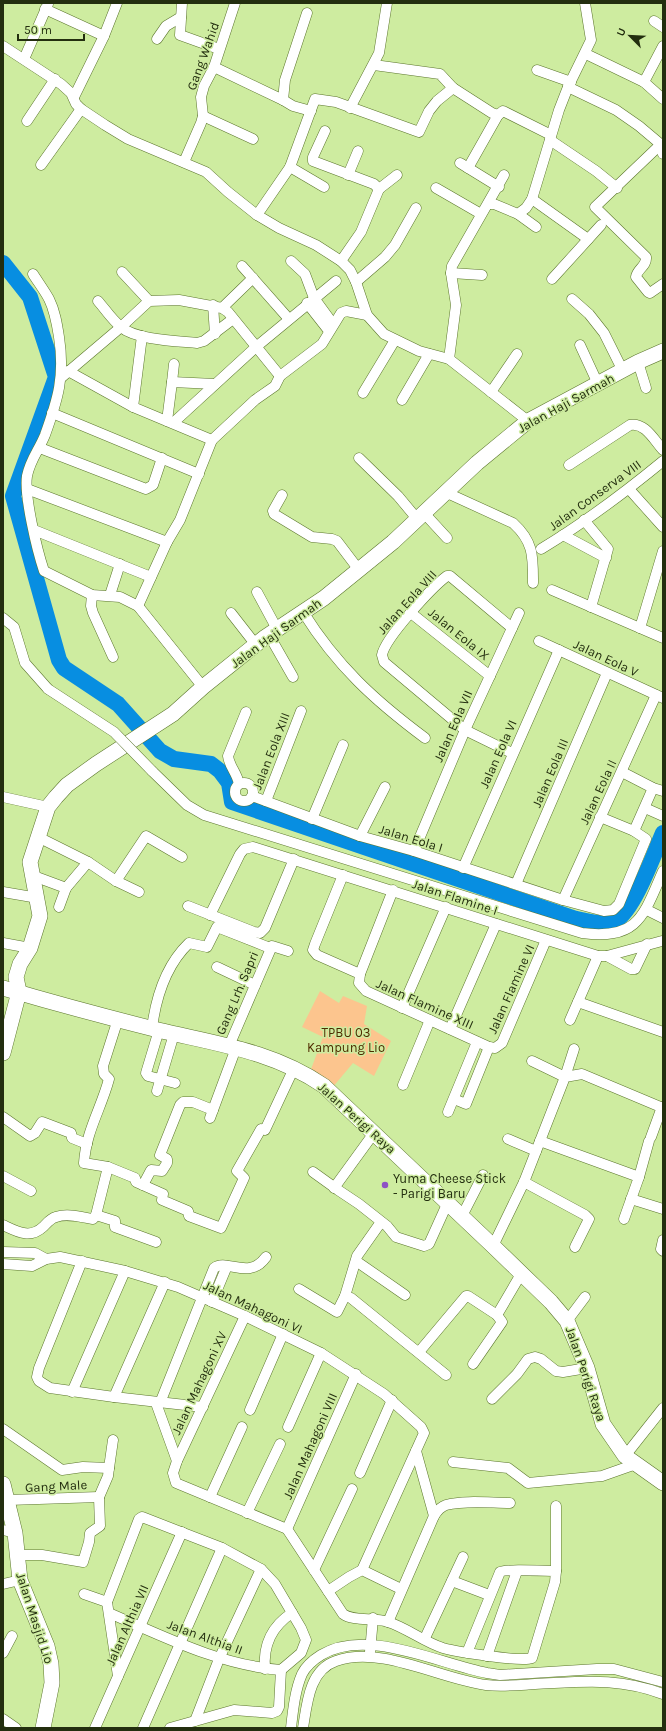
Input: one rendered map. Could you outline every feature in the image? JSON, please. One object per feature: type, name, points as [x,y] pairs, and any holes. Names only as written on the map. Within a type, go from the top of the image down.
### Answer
[{"type":"street","points":[[74,97],[104,36],[117,3]]},
{"type":"street","points":[[182,3],[180,35],[219,49]]},
{"type":"street","name":"Gang Wahid","points":[[184,162],[203,116],[201,97],[204,86],[214,67],[235,3]]},
{"type":"street","points":[[350,108],[379,53],[387,3]]},
{"type":"street","points":[[518,214],[526,208],[532,199],[569,85],[586,54],[592,38],[582,4]]},
{"type":"street","points":[[24,60],[47,6],[104,36]]},
{"type":"street","points":[[283,100],[285,80],[307,13]]},
{"type":"street","points":[[157,40],[166,26],[181,17]]},
{"type":"street","points":[[654,21],[663,27]]},
{"type":"street","points":[[3,46],[55,80],[74,97],[76,104],[82,109],[128,139],[206,172],[257,215],[279,228],[316,245],[341,261],[350,270],[356,282],[367,315],[377,327],[395,340],[429,354],[449,359],[528,421]]},
{"type":"street","points":[[644,82],[663,46]]},
{"type":"street","points":[[586,54],[644,82],[663,99]]},
{"type":"street","points":[[374,65],[440,74],[453,88],[492,113],[498,115]]},
{"type":"street","points":[[214,67],[283,100],[311,111]]},
{"type":"street","points":[[537,70],[616,110],[639,126],[661,149],[596,205],[596,209],[646,257],[645,263],[637,272],[636,277],[648,292],[650,293],[663,284]]},
{"type":"street","points":[[27,121],[55,80]]},
{"type":"street","points":[[257,215],[290,167],[315,99],[336,102],[418,132],[429,111],[437,100],[453,88]]},
{"type":"street","points":[[41,165],[82,109]]},
{"type":"street","points":[[499,187],[464,166],[498,115],[503,111],[551,137],[616,188]]},
{"type":"street","points":[[203,116],[253,139]]},
{"type":"street","points":[[325,131],[313,157],[313,161],[374,184],[379,189]]},
{"type":"street","points":[[348,175],[358,151]]},
{"type":"street","points":[[290,167],[324,187]]},
{"type":"street","points":[[341,261],[361,232],[379,189],[397,175]]},
{"type":"street","points":[[449,359],[456,306],[451,273],[452,266],[481,214],[499,187],[504,175]]},
{"type":"street","points":[[436,188],[481,214]]},
{"type":"street","points":[[532,199],[588,239]]},
{"type":"street","points":[[489,204],[494,204],[518,214],[536,227]]},
{"type":"street","points":[[356,282],[385,257],[395,245],[416,208]]},
{"type":"street","points":[[552,279],[601,225]]},
{"type":"street","points":[[291,261],[305,274],[310,300],[331,327]]},
{"type":"street","points":[[242,266],[288,318]]},
{"type":"street","points":[[122,272],[149,301]]},
{"type":"street","points":[[451,273],[482,275]]},
{"type":"street","points":[[33,274],[49,299],[56,318],[65,374],[40,448],[34,454],[30,464],[27,489],[34,530],[46,574],[92,595],[120,596],[138,606],[203,687]]},
{"type":"street","points":[[215,334],[218,307],[253,278]]},
{"type":"street","points":[[170,422],[215,384],[288,318],[336,281]]},
{"type":"street","points":[[572,299],[588,314],[604,333],[623,370]]},
{"type":"street","points":[[65,374],[121,328],[149,301],[179,300],[218,307],[234,319],[280,376]]},
{"type":"street","points":[[98,301],[121,328],[142,336],[197,343],[204,341],[215,334],[234,319]]},
{"type":"street","points":[[138,606],[167,542],[180,520],[212,440],[255,400],[275,386],[280,376],[322,344],[331,327],[341,313],[346,311],[367,315]]},
{"type":"street","points":[[133,407],[142,336]]},
{"type":"street","points":[[363,393],[395,340]]},
{"type":"street","points":[[580,345],[598,384]]},
{"type":"street","name":"Jalan Haji Sarmah","points":[[18,992],[16,977],[20,964],[30,948],[40,916],[38,898],[31,875],[30,862],[48,807],[67,785],[96,764],[173,714],[203,687],[256,645],[359,570],[421,516],[445,492],[509,435],[528,421],[638,362],[663,352]]},
{"type":"street","points":[[402,400],[429,354]]},
{"type":"street","points":[[491,392],[517,354]]},
{"type":"street","points":[[638,362],[646,388]]},
{"type":"street","points":[[170,422],[174,364]]},
{"type":"street","points":[[65,374],[133,407],[212,440]]},
{"type":"street","points":[[172,382],[215,384]]},
{"type":"street","points":[[52,413],[199,474]]},
{"type":"street","points":[[569,465],[630,425],[635,424],[643,427],[663,450]]},
{"type":"street","points":[[40,448],[146,489],[153,485],[162,458]]},
{"type":"street","points":[[359,458],[398,496],[446,538]]},
{"type":"street","name":"Jalan Conserva VIII","points":[[541,549],[629,489],[663,462]]},
{"type":"street","points":[[27,489],[167,542]]},
{"type":"street","points":[[629,489],[663,526]]},
{"type":"street","points":[[445,492],[513,523],[519,529],[531,546],[533,559],[533,584]]},
{"type":"street","points":[[282,495],[274,514],[312,537],[329,538],[337,541],[359,570]]},
{"type":"street","points":[[584,520],[607,546],[606,558],[591,607]]},
{"type":"street","points":[[34,530],[151,577]]},
{"type":"street","points":[[563,535],[606,558]]},
{"type":"street","points":[[640,628],[663,551]]},
{"type":"street","points":[[110,595],[120,564]]},
{"type":"street","name":"Jalan Eola VIII","points":[[465,730],[384,662],[382,655],[390,638],[411,613],[445,577],[449,576],[512,628]]},
{"type":"street","points":[[552,590],[663,638]]},
{"type":"street","points":[[257,592],[293,677]]},
{"type":"street","points":[[92,595],[90,606],[113,657]]},
{"type":"street","points":[[303,612],[336,659],[361,685],[425,738]]},
{"type":"street","name":"Jalan Eola IX","points":[[411,613],[490,676]]},
{"type":"street","name":"Jalan Eola VII","points":[[414,851],[465,730],[519,613]]},
{"type":"street","points":[[231,614],[256,645]]},
{"type":"street","points":[[3,618],[14,627],[26,663],[48,689],[114,732],[187,806],[204,815],[582,933],[600,935],[616,934],[630,928],[646,910],[663,871]]},
{"type":"street","name":"Jalan Eola V","points":[[539,641],[659,696]]},
{"type":"street","name":"Jalan Eola VI","points":[[463,868],[558,650]]},
{"type":"street","name":"Jalan Eola III","points":[[516,884],[608,672]]},
{"type":"street","name":"Jalan Eola II","points":[[563,900],[600,817],[659,696]]},
{"type":"street","name":"Jalan Eola XIII","points":[[266,801],[301,710]]},
{"type":"street","name":"Jalan Eola I","points":[[246,712],[228,756],[229,762],[235,771],[239,784],[236,789],[238,798],[247,800],[252,796],[360,836],[414,851],[563,900],[604,911],[613,910],[619,904],[646,841],[644,837],[634,831]]},
{"type":"street","points":[[465,730],[512,753]]},
{"type":"street","points":[[312,819],[343,745]]},
{"type":"street","points":[[600,817],[634,831],[645,808],[658,790],[622,772]]},
{"type":"street","points":[[360,836],[385,787]]},
{"type":"street","points":[[3,797],[48,807]]},
{"type":"street","points":[[645,808],[663,816]]},
{"type":"street","points":[[116,880],[146,836],[182,857]]},
{"type":"street","points":[[38,837],[88,862],[116,880],[139,892]]},
{"type":"street","name":"Jalan Flamine I","points":[[210,915],[240,854],[244,849],[253,847],[393,890],[546,940],[602,956],[631,969],[635,969],[647,944]]},
{"type":"street","points":[[188,906],[260,933],[265,928],[294,859]]},
{"type":"street","points":[[59,907],[66,888],[88,862]]},
{"type":"street","points":[[31,875],[66,888]]},
{"type":"street","name":"Jalan Flamine XIII","points":[[343,875],[314,950],[318,955],[360,974],[359,983],[366,991],[477,1042],[494,1047]]},
{"type":"street","points":[[360,974],[393,890]]},
{"type":"street","points":[[3,892],[38,898]]},
{"type":"street","points":[[402,1008],[446,907]]},
{"type":"street","points":[[646,910],[663,918]]},
{"type":"street","points":[[450,1029],[496,924]]},
{"type":"street","points":[[175,1083],[148,1076],[146,1073],[155,1029],[156,1001],[164,978],[172,964],[189,943],[207,947],[217,927],[270,948]]},
{"type":"street","name":"Jalan Flamine VI","points":[[454,1098],[466,1104],[494,1047],[502,1043],[546,940]]},
{"type":"street","points":[[570,1020],[602,956],[663,940]]},
{"type":"street","points":[[3,943],[30,948]]},
{"type":"street","name":"Gang Lrh. Sapri","points":[[143,1185],[151,1170],[162,1171],[167,1163],[167,1159],[160,1155],[180,1105],[183,1102],[193,1102],[212,1114],[233,1046],[270,948],[274,945],[288,951]]},
{"type":"street","points":[[217,967],[255,985]]},
{"type":"street","name":"Jalan Perigi Raya","points":[[3,988],[174,1034],[233,1046],[254,1052],[294,1068],[329,1091],[448,1202],[551,1302],[567,1321],[587,1368],[603,1424],[630,1460],[663,1483]]},
{"type":"street","points":[[3,1053],[18,992]]},
{"type":"street","points":[[578,1002],[663,1032]]},
{"type":"street","points":[[118,1019],[103,1066],[104,1074],[108,1079],[105,1094],[89,1130],[84,1163],[108,1167],[135,1178],[136,1182],[163,1194],[162,1200],[188,1211],[189,1216],[221,1228],[244,1178],[237,1171],[261,1129],[265,1130],[294,1068]]},
{"type":"street","points":[[403,1085],[430,1020]]},
{"type":"street","points":[[157,1091],[174,1034]]},
{"type":"street","points":[[448,1112],[477,1042]]},
{"type":"street","points":[[493,1246],[524,1182],[574,1049]]},
{"type":"street","points":[[532,1060],[564,1077],[582,1074],[662,1107],[624,1219]]},
{"type":"street","points":[[3,1117],[30,1136],[35,1133],[42,1122],[71,1133],[72,1138],[87,1144]]},
{"type":"street","points":[[334,1188],[374,1133]]},
{"type":"street","points":[[508,1139],[538,1146],[639,1177]]},
{"type":"street","points":[[3,1225],[22,1234],[30,1234],[38,1232],[55,1217],[71,1215],[93,1219],[96,1216],[108,1167]]},
{"type":"street","points":[[313,1172],[334,1188],[360,1204],[387,1226],[396,1237],[426,1246],[430,1244],[448,1202]]},
{"type":"street","points":[[462,1216],[482,1175]]},
{"type":"street","points":[[3,1176],[31,1191]]},
{"type":"street","points":[[524,1182],[585,1215],[589,1219],[575,1247]]},
{"type":"street","points":[[632,1199],[663,1209]]},
{"type":"street","points":[[96,1216],[115,1222],[115,1228],[156,1242]]},
{"type":"street","points":[[299,1289],[336,1312],[345,1296],[356,1261],[381,1222]]},
{"type":"street","points":[[663,1240],[661,1249],[663,1251]]},
{"type":"street","name":"Jalan Mahagoni VI","points":[[3,1252],[34,1253],[46,1259]]},
{"type":"street","name":"Jalan Mahagoni VI","points":[[3,1264],[32,1266],[46,1259],[60,1257],[82,1261],[165,1282],[245,1316],[321,1353],[356,1374],[392,1400],[421,1426],[424,1434],[416,1451]]},
{"type":"street","points":[[266,1257],[261,1264],[246,1269],[220,1265],[214,1268],[158,1403],[177,1461],[173,1473],[176,1483],[287,1529],[328,1592],[343,1614],[347,1617],[373,1618],[388,1622],[443,1648],[487,1656],[532,1658],[555,1582],[556,1506]]},
{"type":"street","points":[[82,1261],[37,1377],[39,1381],[50,1388],[72,1392],[202,1407]]},
{"type":"street","points":[[356,1261],[405,1295]]},
{"type":"street","points":[[212,1302],[227,1266]]},
{"type":"street","points":[[72,1392],[125,1271]]},
{"type":"street","points":[[497,1315],[521,1274]]},
{"type":"street","points":[[114,1397],[165,1282]]},
{"type":"street","points":[[345,1296],[351,1298],[446,1375]]},
{"type":"street","points":[[419,1352],[466,1296],[497,1315],[502,1324],[473,1364]]},
{"type":"street","points":[[567,1321],[585,1297]]},
{"type":"street","name":"Jalan Mahagoni XV","points":[[177,1461],[245,1316]]},
{"type":"street","points":[[250,1410],[283,1334]]},
{"type":"street","points":[[288,1426],[321,1353]]},
{"type":"street","points":[[492,1400],[517,1374],[528,1359],[535,1356],[556,1371],[563,1372],[587,1368]]},
{"type":"street","name":"Jalan Mahagoni VIII","points":[[287,1529],[356,1374]]},
{"type":"street","points":[[360,1473],[392,1400]]},
{"type":"street","points":[[453,1462],[508,1468],[528,1483],[602,1476],[630,1460],[663,1408]]},
{"type":"street","points":[[210,1497],[242,1427]]},
{"type":"street","points":[[3,1429],[62,1470],[83,1467],[109,1468]]},
{"type":"street","name":"Gang Male","points":[[8,1500],[100,1497],[108,1476],[112,1440]]},
{"type":"street","points":[[247,1512],[280,1444]]},
{"type":"street","points":[[416,1451],[434,1516]]},
{"type":"street","points":[[328,1592],[348,1577],[362,1570],[416,1451]]},
{"type":"street","name":"Jalan Masjid Lio","points":[[3,1484],[8,1500],[9,1532],[17,1555],[20,1580],[47,1646],[51,1664],[52,1683],[43,1728]]},
{"type":"street","points":[[314,1570],[352,1489]]},
{"type":"street","points":[[17,1555],[42,1555],[67,1560],[84,1561],[90,1533],[99,1528],[101,1524],[100,1497]]},
{"type":"street","points":[[388,1622],[401,1589],[434,1516],[439,1509],[445,1505],[510,1503]]},
{"type":"street","points":[[118,1676],[107,1602],[139,1519],[142,1517],[222,1548],[261,1569],[275,1584],[305,1635],[306,1640],[302,1651],[281,1670],[279,1707],[277,1711],[272,1713],[242,1709],[170,1728]]},
{"type":"street","name":"Jalan Althia VII","points":[[95,1728],[182,1532]]},
{"type":"street","points":[[143,1728],[222,1548]]},
{"type":"street","points":[[424,1638],[463,1557]]},
{"type":"street","points":[[195,1721],[219,1659],[261,1569]]},
{"type":"street","points":[[362,1570],[401,1589]]},
{"type":"street","points":[[467,1653],[489,1595],[502,1570],[556,1571]]},
{"type":"street","points":[[487,1656],[517,1571]]},
{"type":"street","points":[[3,1584],[20,1580]]},
{"type":"street","points":[[452,1581],[489,1595]]},
{"type":"street","points":[[84,1594],[107,1602]]},
{"type":"street","name":"Jalan Althia II","points":[[108,1613],[219,1659],[265,1669],[281,1670]]},
{"type":"street","points":[[265,1669],[265,1654],[269,1639],[280,1622],[292,1613]]},
{"type":"street","points":[[369,1658],[373,1618]]},
{"type":"street","points":[[3,1653],[12,1636]]},
{"type":"street","points":[[291,1728],[297,1691],[302,1674],[310,1663],[328,1651],[346,1646],[370,1645],[408,1651],[453,1666],[487,1673],[500,1674],[608,1669],[646,1676],[663,1682]]},
{"type":"street","points":[[302,1651],[310,1663],[319,1672]]},
{"type":"street","points":[[303,1728],[310,1694],[319,1672],[334,1661],[351,1657],[406,1663],[453,1678],[487,1685],[612,1681],[663,1694]]},
{"type":"street","points":[[200,1706],[213,1716]]},
{"type":"street","points":[[3,1719],[16,1728]]},
{"type":"green space","name":"TPBU 03 Kampung Lio","points":[[320,991],[339,1003],[343,996],[367,1006],[364,1024],[391,1041],[374,1076],[353,1063],[332,1088],[310,1072],[323,1037],[302,1027]]},
{"type":"waterway","points":[[3,263],[30,297],[56,377],[13,496],[59,660],[64,668],[118,704],[160,751],[174,759],[211,764],[220,771],[229,783],[232,802],[576,919],[591,922],[611,922],[623,914],[630,905],[643,881],[663,833]]},
{"type":"place","name":"Yuma Cheese Stick - Parigi Baru","points":[[385,1185]]}]
